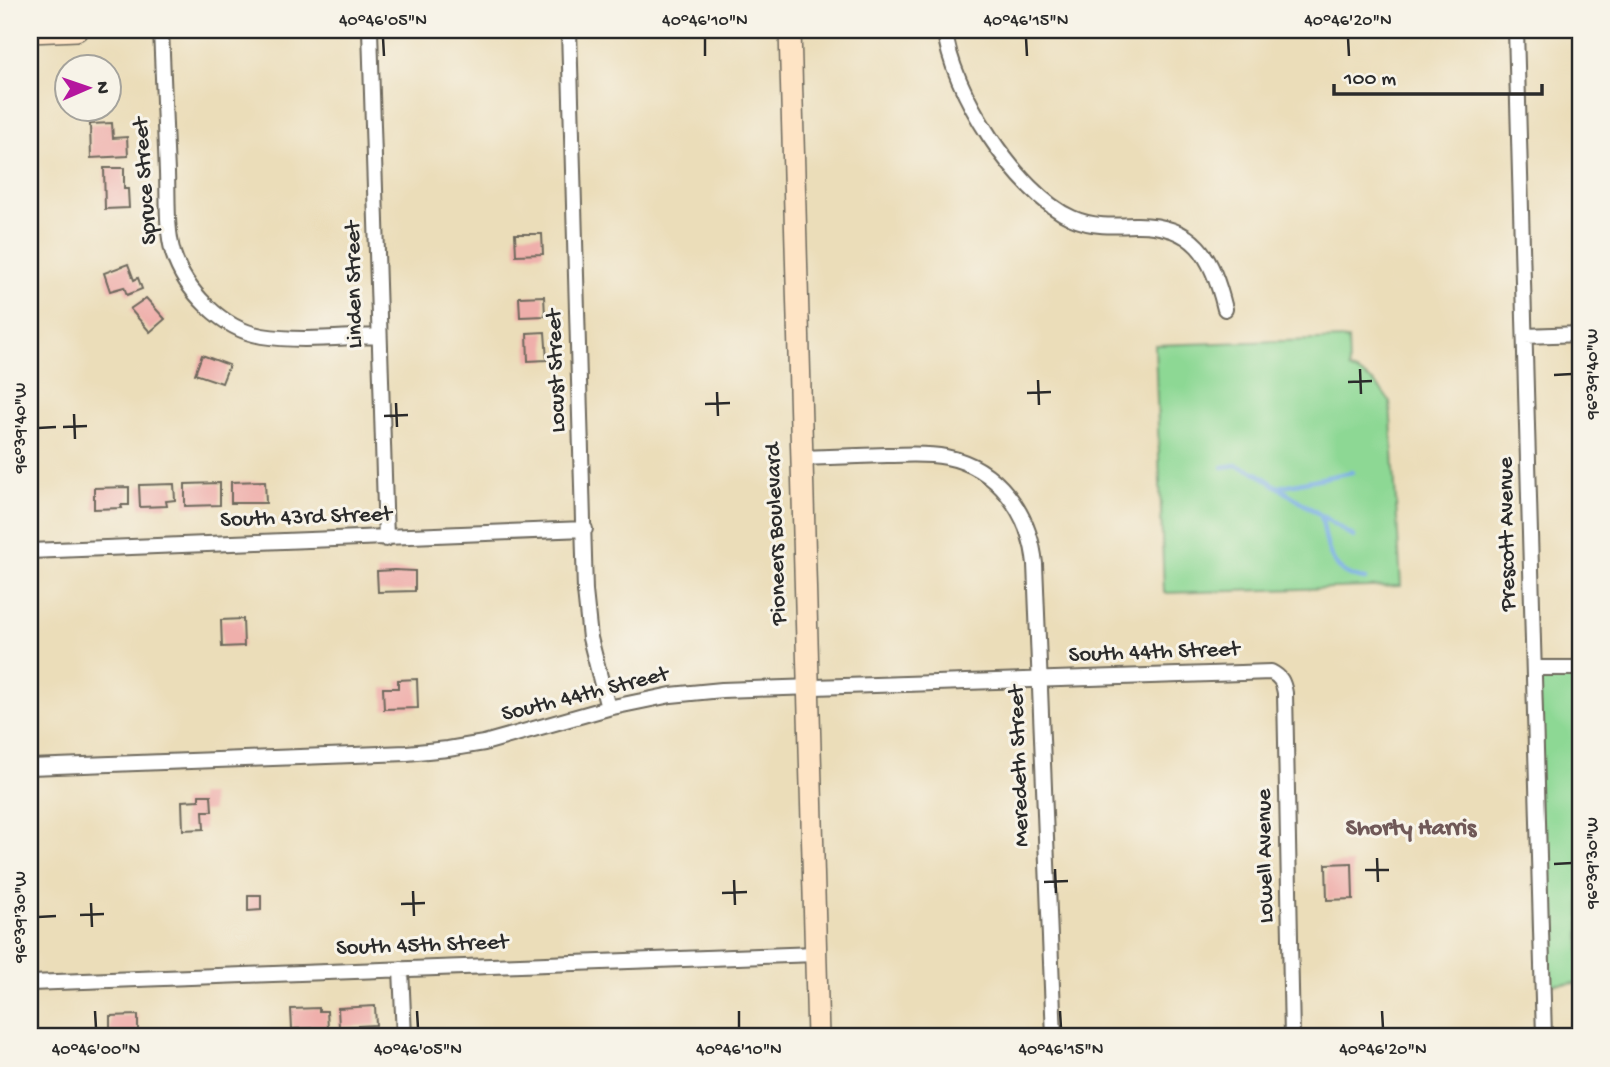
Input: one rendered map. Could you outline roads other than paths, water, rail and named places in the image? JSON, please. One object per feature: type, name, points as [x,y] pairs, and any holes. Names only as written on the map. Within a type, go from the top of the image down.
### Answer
[{"type":"main road","points":[[30,32],[77,30]]},
{"type":"main road","name":"Pioneers Boulevard","points":[[790,30],[818,1037]]},
{"type":"street","name":"Spruce Street","points":[[161,30],[170,235],[180,271],[192,289],[225,321],[244,331],[262,336],[379,336]]},
{"type":"street","name":"Linden Street","points":[[370,30],[386,538]]},
{"type":"street","name":"Locust Street","points":[[569,30],[587,614],[595,665],[607,708]]},
{"type":"street","points":[[945,30],[950,60],[975,114],[1013,168],[1039,194],[1060,212],[1087,224],[1153,225],[1182,234],[1202,252],[1217,278],[1225,309]]},
{"type":"street","name":"Prescott Avenue","points":[[1516,30],[1544,1037]]},
{"type":"street","points":[[1525,335],[1580,334]]},
{"type":"street","name":"Meredeth Street","points":[[801,458],[927,454],[948,457],[969,464],[987,475],[1011,498],[1021,512],[1034,547],[1054,1037]]},
{"type":"street","name":"South 43rd Street","points":[[30,551],[584,529]]},
{"type":"street","points":[[1534,668],[1580,668]]},
{"type":"street","name":"South 44th Street","points":[[30,767],[407,753],[448,749],[535,730],[607,708],[671,695],[722,690],[1259,672],[1278,675]]},
{"type":"street","name":"Lowell Avenue","points":[[1278,675],[1283,682],[1285,693],[1292,1037]]},
{"type":"street","name":"South 45th Street","points":[[30,983],[816,954]]},
{"type":"street","points":[[401,969],[404,1037]]},
{"type":"waterway","points":[[1223,467],[1236,465],[1255,472],[1354,537]]},
{"type":"waterway","points":[[1279,487],[1352,472]]},
{"type":"waterway","points":[[1321,515],[1328,548],[1336,565],[1352,576],[1365,579]]},
{"type":"district","name":"Shorty Harris","points":[[1411,829]]}]
